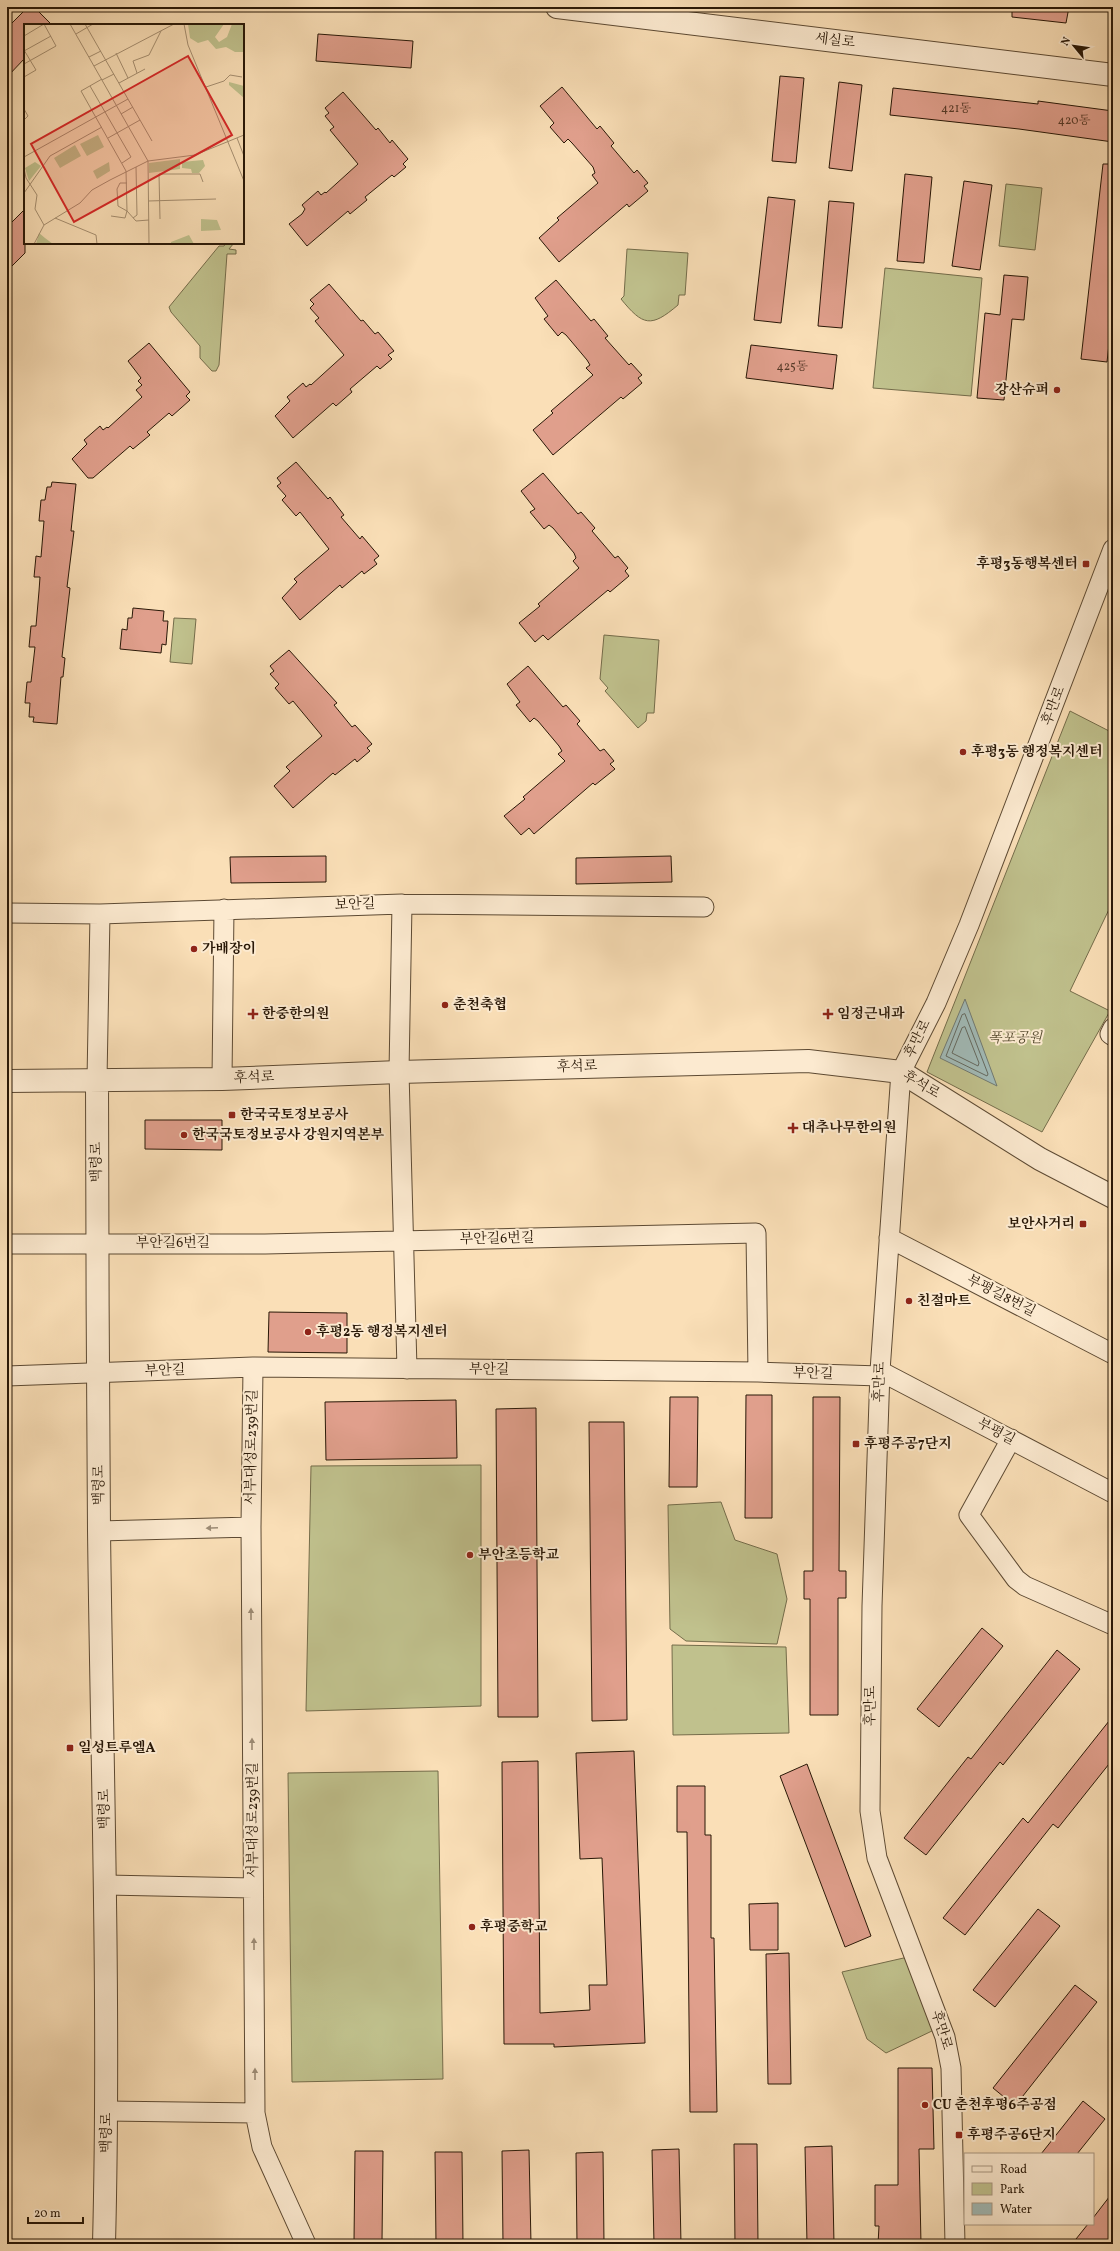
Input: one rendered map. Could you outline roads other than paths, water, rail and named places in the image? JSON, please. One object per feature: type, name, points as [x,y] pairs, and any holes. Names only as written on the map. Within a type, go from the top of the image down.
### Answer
[{"type":"street","name":"세실로","points":[[557,7],[1113,75]]},
{"type":"street","name":"후만로","points":[[955,2244],[951,2068],[945,2037],[877,1858],[870,1810],[872,1606],[880,1373],[901,1072],[936,1003],[969,924],[1113,550]]},
{"type":"street","name":"보안길","points":[[7,913],[100,914],[402,904],[704,907]]},
{"type":"street","points":[[402,904],[399,1072],[405,1241],[407,1369]]},
{"type":"street","points":[[222,1079],[224,909]]},
{"type":"street","points":[[96,1080],[100,914]]},
{"type":"street","points":[[1113,1028],[1110,1034],[1113,1036]]},
{"type":"street","name":"후석로","points":[[7,1081],[222,1079],[399,1072],[808,1061],[901,1072],[1040,1158],[1113,1197]]},
{"type":"street","name":"백령로","points":[[96,1080],[99,1531],[106,1885],[107,2111],[104,2244]]},
{"type":"street","name":"부안길6번길","points":[[98,1243],[265,1244],[756,1233],[758,1372]]},
{"type":"street","name":"부평길8번길","points":[[889,1238],[1113,1354]]},
{"type":"street","points":[[7,1244],[98,1243]]},
{"type":"street","name":"부안길","points":[[98,1373],[253,1367],[880,1373]]},
{"type":"street","name":"서부대성로239번길","points":[[253,1367],[251,1527],[255,2113],[262,2147],[306,2244]]},
{"type":"street","points":[[7,1376],[98,1373]]},
{"type":"street","name":"부평길","points":[[880,1373],[1113,1493]]},
{"type":"street","points":[[1012,1440],[969,1515],[1020,1582],[1113,1625]]},
{"type":"street","points":[[99,1531],[251,1527]]},
{"type":"street","points":[[106,1885],[253,1888]]},
{"type":"street","points":[[107,2111],[255,2113]]},
{"type":"water","points":[[965,999],[997,1086],[940,1058]]},
{"type":"place","name":"강산슈퍼","points":[[1057,390]]},
{"type":"place","name":"후평3동행복센터","points":[[1086,564]]},
{"type":"place","name":"후평3동 행정복지센터","points":[[963,752]]},
{"type":"place","name":"가배장이","points":[[194,949]]},
{"type":"place","name":"춘천축협","points":[[445,1005]]},
{"type":"place","name":"한중한의원","points":[[253,1014]]},
{"type":"place","name":"임정근내과","points":[[828,1014]]},
{"type":"place","name":"한국국토정보공사","points":[[232,1115]]},
{"type":"place","name":"대추나무한의원","points":[[793,1128]]},
{"type":"place","name":"한국국토정보공사 강원지역본부","points":[[184,1135]]},
{"type":"place","name":"보안사거리","points":[[1083,1224]]},
{"type":"place","name":"친절마트","points":[[909,1301]]},
{"type":"place","name":"후평2동 행정복지센터","points":[[308,1332]]},
{"type":"place","name":"후평주공7단지","points":[[856,1444]]},
{"type":"place","name":"부안초등학교","points":[[470,1555]]},
{"type":"place","name":"일성트루엘A","points":[[70,1748]]},
{"type":"place","name":"후평중학교","points":[[472,1927]]},
{"type":"place","name":"CU 춘천후평6주공점","points":[[925,2105]]},
{"type":"place","name":"후평주공6단지","points":[[959,2135]]},
{"type":"park label","name":"폭포공원","points":[[1015,1038]]}]
